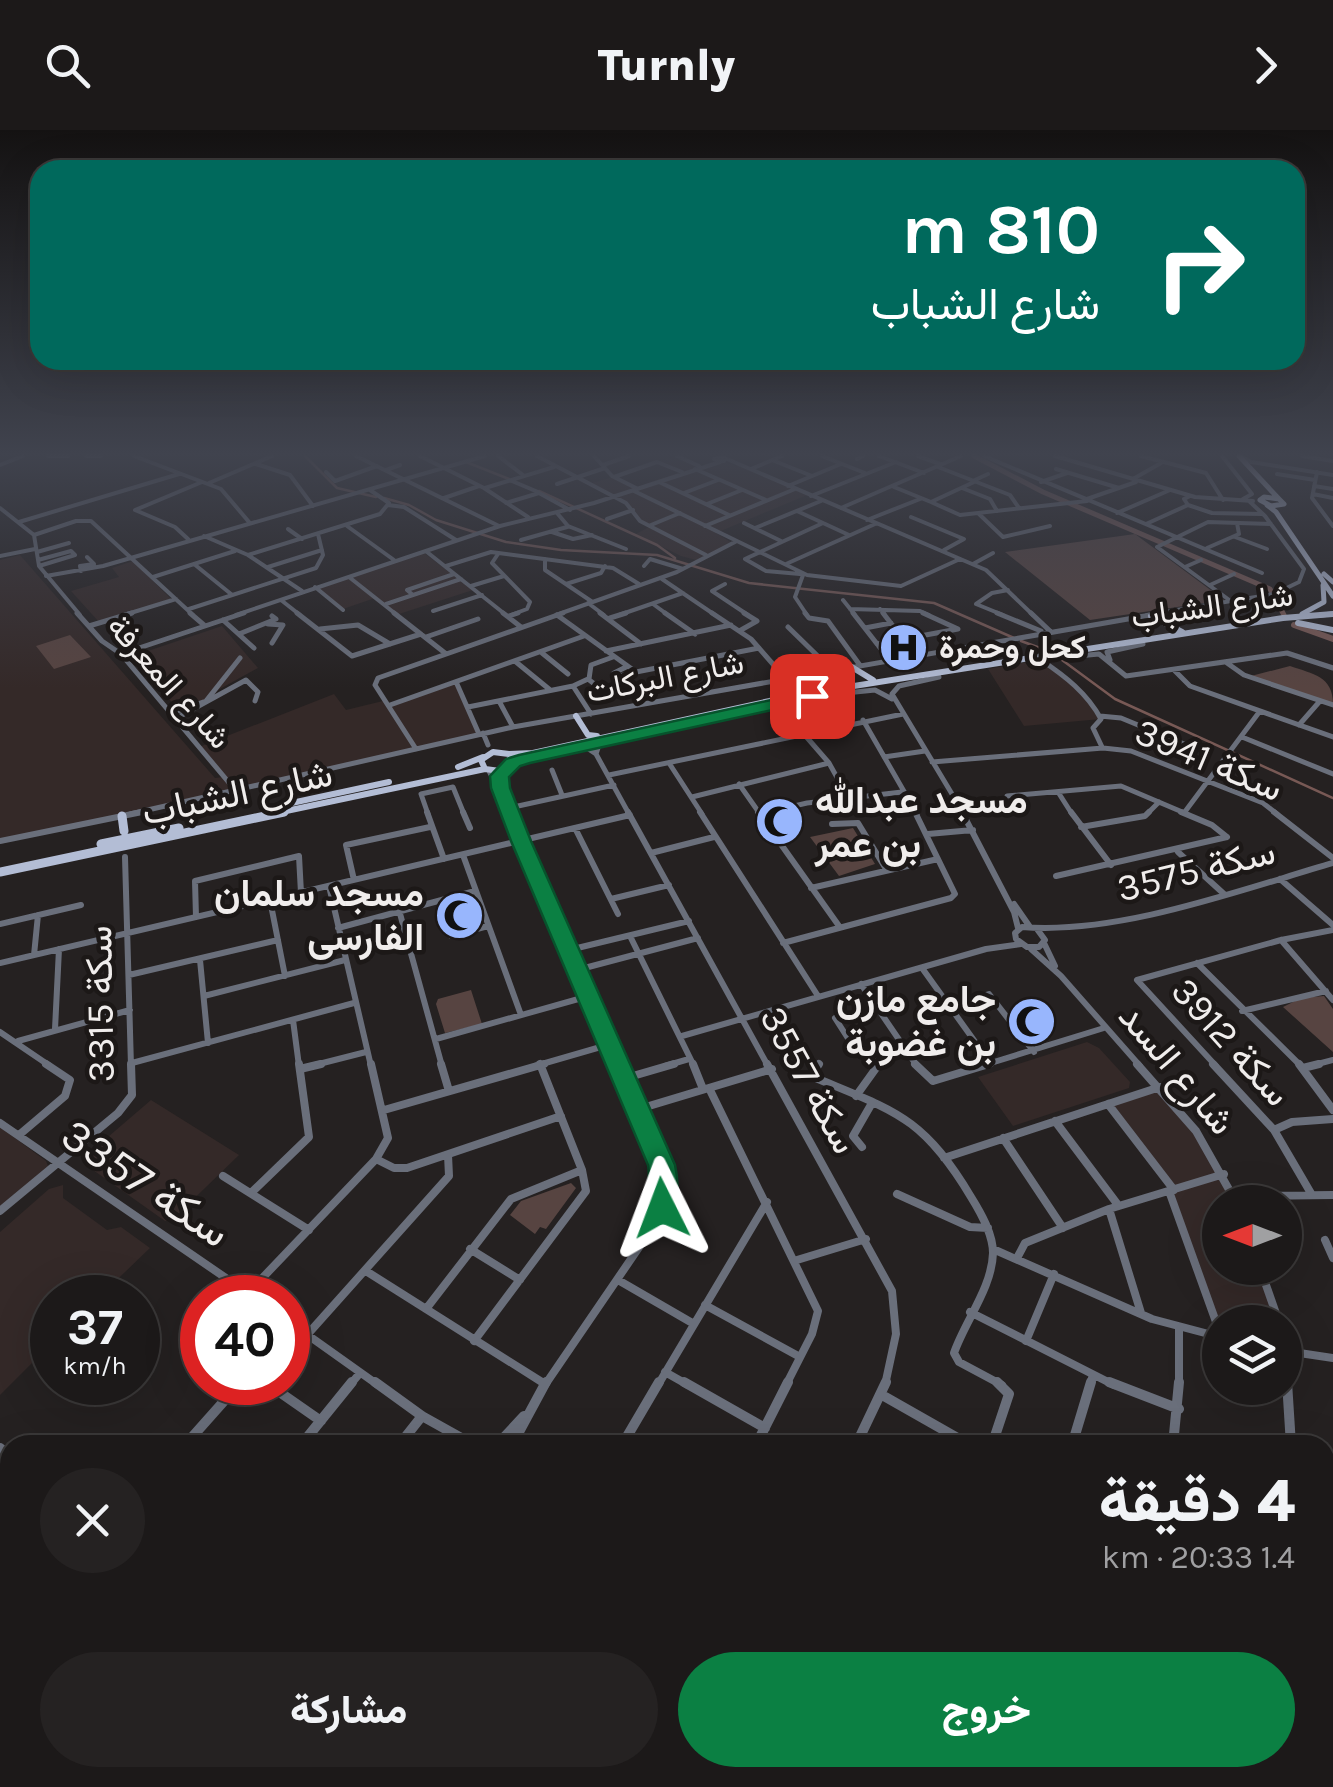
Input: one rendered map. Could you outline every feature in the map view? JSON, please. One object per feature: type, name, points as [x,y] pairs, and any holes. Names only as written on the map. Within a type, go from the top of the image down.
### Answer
[{"type":"main road","points":[[1289,533],[1323,578],[1333,584]]},
{"type":"main road","points":[[1295,533],[1333,596]]},
{"type":"main road","points":[[1287,620],[1320,607],[1326,598],[1323,578]]},
{"type":"main road","points":[[1151,616],[1164,626],[1185,632],[1245,624]]},
{"type":"main road","name":"شارع الشباب","points":[[548,751],[896,679],[1245,624],[1333,619]]},
{"type":"main road","name":"شارع الشباب","points":[[0,870],[454,768],[496,752],[511,758],[642,734],[838,690],[1287,620]]},
{"type":"main road","points":[[1087,649],[1163,635],[1167,631],[1164,626]]},
{"type":"main road","points":[[838,690],[864,681],[854,665]]},
{"type":"main road","points":[[859,674],[871,680],[896,679]]},
{"type":"main road","points":[[548,751],[585,738],[576,716]]},
{"type":"main road","points":[[582,730],[594,736],[630,731]]},
{"type":"main road","points":[[483,757],[480,765],[487,770]]},
{"type":"main road","points":[[504,770],[511,758]]},
{"type":"main road","name":"شارع الشباب","points":[[0,870],[487,770],[504,770]]},
{"type":"main road","points":[[115,842],[124,831],[122,816]]},
{"type":"main road","points":[[124,831],[136,837]]},
{"type":"street","points":[[104,533],[204,625]]},
{"type":"street","points":[[182,533],[188,539]]},
{"type":"street","points":[[46,576],[81,571],[208,533]]},
{"type":"street","points":[[295,533],[302,539]]},
{"type":"street","points":[[357,533],[395,560]]},
{"type":"street","points":[[445,533],[457,541]]},
{"type":"street","points":[[121,654],[479,533]]},
{"type":"street","points":[[522,540],[546,533]]},
{"type":"street","points":[[555,533],[573,539],[593,535]]},
{"type":"street","points":[[588,533],[626,548]]},
{"type":"street","points":[[664,533],[707,556]]},
{"type":"street","points":[[719,533],[805,575]]},
{"type":"street","points":[[766,533],[782,541]]},
{"type":"street","points":[[799,533],[747,557],[746,562],[766,571],[901,586],[960,558]]},
{"type":"street","points":[[846,533],[850,535]]},
{"type":"street","points":[[785,565],[854,533]]},
{"type":"street","points":[[899,533],[993,574],[1047,632]]},
{"type":"street","points":[[943,551],[964,539],[950,533]]},
{"type":"street","points":[[1167,533],[1262,572]]},
{"type":"street","points":[[1184,533],[1157,547],[1233,602]]},
{"type":"street","points":[[1206,549],[1238,533]]},
{"type":"street","name":"شارع البركات","points":[[414,746],[889,658],[1274,594],[1303,577],[1300,563],[1279,533]]},
{"type":"street","name":"شارع المعرفة","points":[[34,534],[38,563],[46,576],[88,626],[121,654],[237,792]]},
{"type":"street","points":[[189,609],[318,567],[322,550],[318,534],[248,555]]},
{"type":"street","points":[[202,535],[248,555],[303,592]]},
{"type":"street","points":[[1234,536],[1267,549]]},
{"type":"street","points":[[0,842],[404,752],[414,746],[375,685],[378,678],[684,570],[735,542]]},
{"type":"street","points":[[0,556],[69,543]]},
{"type":"street","points":[[267,568],[322,550]]},
{"type":"street","points":[[153,577],[236,551]]},
{"type":"street","points":[[426,551],[521,627]]},
{"type":"street","points":[[71,552],[75,555],[38,563],[71,552]]},
{"type":"street","points":[[446,566],[485,552],[604,566],[640,585]]},
{"type":"street","points":[[973,564],[993,553]]},
{"type":"street","points":[[499,554],[492,563],[530,605],[508,616]]},
{"type":"street","points":[[81,571],[80,566],[94,564],[87,557]]},
{"type":"street","points":[[545,560],[542,567],[642,644]]},
{"type":"street","points":[[644,566],[650,560],[684,570]]},
{"type":"street","points":[[1184,568],[1201,560]]},
{"type":"street","points":[[194,564],[232,595]]},
{"type":"street","points":[[565,584],[598,574],[604,566]]},
{"type":"street","points":[[412,596],[408,589],[456,573]]},
{"type":"street","points":[[1210,585],[1234,574]]},
{"type":"street","points":[[805,575],[794,597],[810,618],[828,621],[854,665]]},
{"type":"street","points":[[348,576],[446,654]]},
{"type":"street","points":[[471,586],[505,576]]},
{"type":"street","points":[[661,578],[740,630],[785,678]]},
{"type":"street","points":[[386,604],[462,579]]},
{"type":"street","points":[[726,584],[712,591],[757,621],[740,630]]},
{"type":"street","points":[[315,588],[343,610]]},
{"type":"street","points":[[1009,590],[992,593],[976,604],[1047,632]]},
{"type":"street","points":[[610,618],[683,593]]},
{"type":"street","points":[[433,611],[483,595]]},
{"type":"street","points":[[88,626],[177,598]]},
{"type":"street","points":[[280,599],[352,656],[478,619]]},
{"type":"street","points":[[843,600],[889,658]]},
{"type":"street","points":[[652,604],[694,634]]},
{"type":"street","points":[[850,609],[920,612],[958,629],[877,644]]},
{"type":"street","points":[[880,609],[904,640]]},
{"type":"street","points":[[556,614],[636,672]]},
{"type":"street","points":[[239,634],[276,619],[272,616]]},
{"type":"street","points":[[222,620],[254,648]]},
{"type":"street","points":[[250,620],[259,626]]},
{"type":"street","points":[[318,629],[336,623],[363,624],[390,644]]},
{"type":"street","points":[[266,624],[284,625],[272,643]]},
{"type":"street","points":[[864,628],[892,624]]},
{"type":"street","points":[[605,651],[732,625]]},
{"type":"street","points":[[788,626],[831,669]]},
{"type":"street","points":[[390,705],[585,636]]},
{"type":"street","points":[[1110,662],[1108,652],[1143,644]]},
{"type":"street","points":[[626,666],[614,673],[620,676],[759,648]]},
{"type":"street","points":[[541,652],[568,674]]},
{"type":"street","points":[[1056,658],[1096,654],[1126,676],[1287,653],[1333,668]]},
{"type":"street","points":[[589,679],[591,665],[613,657]]},
{"type":"street","points":[[172,716],[206,700],[240,658]]},
{"type":"street","points":[[1041,660],[1064,675],[1100,716],[1120,718],[1206,753]]},
{"type":"street","points":[[516,662],[550,690]]},
{"type":"street","points":[[1226,662],[1244,675],[1333,705]]},
{"type":"street","points":[[1174,670],[1190,686],[1333,737]]},
{"type":"street","points":[[939,677],[893,689],[901,711],[1000,882],[1034,928]]},
{"type":"street","points":[[589,679],[597,686]]},
{"type":"street","points":[[468,707],[573,686],[589,679]]},
{"type":"street","points":[[172,716],[246,680],[258,692],[254,702]]},
{"type":"street","points":[[457,684],[488,745]]},
{"type":"street","points":[[573,686],[590,714]]},
{"type":"street","points":[[838,690],[880,690],[901,711]]},
{"type":"street","points":[[499,701],[513,727]]},
{"type":"street","points":[[1299,725],[1320,701]]},
{"type":"street","points":[[609,775],[901,711]]},
{"type":"street","points":[[1184,813],[1260,711]]},
{"type":"street","points":[[1100,716],[1094,728],[1103,748]]},
{"type":"street","points":[[783,942],[951,898],[954,892],[928,834],[863,720]]},
{"type":"street","points":[[803,733],[829,764],[849,798]]},
{"type":"street","points":[[548,751],[587,748],[596,754],[599,746],[642,734]]},
{"type":"street","points":[[1242,737],[1333,774]]},
{"type":"street","name":"سكة 3941","points":[[932,762],[1103,748],[1132,751],[1263,803],[1333,860]]},
{"type":"street","points":[[884,757],[925,750]]},
{"type":"street","name":"سكة 3557","points":[[596,754],[892,1291],[897,1347],[882,1395],[861,1435]]},
{"type":"street","points":[[950,793],[942,768],[956,761]]},
{"type":"street","points":[[669,763],[818,996]]},
{"type":"street","points":[[692,797],[829,764]]},
{"type":"street","points":[[487,770],[500,788],[640,1108],[663,1172],[663,1202],[656,1221],[545,1384],[517,1435]]},
{"type":"street","points":[[500,788],[504,770]]},
{"type":"street","points":[[552,770],[562,794]]},
{"type":"street","points":[[208,798],[220,792],[227,780],[243,787],[263,786]]},
{"type":"street","points":[[739,784],[839,927]]},
{"type":"street","points":[[508,808],[614,786]]},
{"type":"street","points":[[1008,796],[1121,786],[1212,825],[1227,837],[1056,876]]},
{"type":"street","points":[[444,859],[430,827],[422,792],[453,787],[470,828]]},
{"type":"street","points":[[760,814],[807,802],[902,792]]},
{"type":"street","points":[[1058,792],[1111,865]]},
{"type":"street","points":[[1081,827],[1145,816],[1158,802]]},
{"type":"street","points":[[0,963],[630,815]]},
{"type":"street","points":[[832,824],[856,822],[886,869]]},
{"type":"street","points":[[354,880],[346,845],[430,827]]},
{"type":"street","points":[[575,828],[618,914]]},
{"type":"street","points":[[928,834],[973,830]]},
{"type":"street","points":[[651,854],[714,837]]},
{"type":"street","points":[[93,852],[118,852],[126,857],[131,849],[156,839]]},
{"type":"street","points":[[1177,851],[1225,894]]},
{"type":"street","points":[[463,855],[522,1015]]},
{"type":"street","points":[[196,917],[195,881],[300,856],[301,892]]},
{"type":"street","name":"سكة 3315","points":[[0,1211],[125,1106],[134,1090],[126,857]]},
{"type":"street","points":[[812,888],[938,859]]},
{"type":"street","name":"سكة 3575","points":[[1016,931],[1072,928],[1186,906],[1333,860]]},
{"type":"street","points":[[1280,878],[1333,927]]},
{"type":"street","points":[[682,1036],[1005,942],[1016,931],[1000,882]]},
{"type":"street","points":[[611,899],[669,885]]},
{"type":"street","points":[[270,1275],[376,1160],[388,1138],[329,886]]},
{"type":"street","points":[[338,928],[475,890]]},
{"type":"street","points":[[270,900],[285,976]]},
{"type":"street","points":[[0,924],[81,905]]},
{"type":"street","points":[[399,910],[450,1091]]},
{"type":"street","points":[[34,955],[38,915]]},
{"type":"street","points":[[569,950],[689,921]]},
{"type":"street","points":[[451,936],[488,926]]},
{"type":"street","points":[[1333,927],[1197,964],[1303,1068],[1333,1110]]},
{"type":"street","name":"شارع السد","points":[[1034,928],[1063,979]]},
{"type":"street","name":"سكة 3575","points":[[1024,946],[1044,942],[1072,928]]},
{"type":"street","name":"شارع السد","points":[[1016,931],[1024,946],[1063,979],[1160,1087],[1207,1146],[1229,1185]]},
{"type":"street","points":[[630,936],[682,1036],[689,1059],[797,1260],[818,1311],[762,1435]]},
{"type":"street","points":[[578,970],[698,938]]},
{"type":"street","points":[[129,975],[278,940]]},
{"type":"street","points":[[1281,940],[1333,1000]]},
{"type":"street","points":[[986,949],[1024,946]]},
{"type":"street","points":[[54,1029],[59,950]]},
{"type":"street","points":[[200,960],[208,1042]]},
{"type":"street","points":[[204,996],[345,960]]},
{"type":"street","name":"سكة 3912","points":[[1197,964],[1137,980],[1274,1130],[1312,1195]]},
{"type":"street","points":[[922,968],[991,1064]]},
{"type":"street","points":[[861,984],[929,1080],[1034,1052],[1104,1028]]},
{"type":"street","points":[[1242,1011],[1326,991]]},
{"type":"street","points":[[952,1006],[989,994],[1034,1052]]},
{"type":"street","points":[[436,1039],[588,996]]},
{"type":"street","points":[[132,1063],[354,1003]]},
{"type":"street","points":[[17,1042],[130,1010]]},
{"type":"street","points":[[835,1018],[858,1054],[878,1062]]},
{"type":"street","points":[[252,1193],[309,1137],[293,1020]]},
{"type":"street","points":[[0,1032],[67,1076],[70,1084],[65,1096],[19,1136]]},
{"type":"street","points":[[384,1110],[610,1044]]},
{"type":"street","points":[[856,1096],[890,1048],[902,1044]]},
{"type":"street","points":[[299,1069],[366,1052]]},
{"type":"street","points":[[626,1078],[689,1059]]},
{"type":"street","points":[[1303,1068],[1333,1060]]},
{"type":"street","points":[[818,1063],[811,1076],[914,1123],[944,1158],[989,1228],[994,1249],[991,1265],[955,1348],[955,1358],[1006,1387],[1010,1394],[996,1435]]},
{"type":"street","points":[[474,1341],[584,1195],[582,1170],[540,1064]]},
{"type":"street","points":[[640,1108],[772,1069]]},
{"type":"street","points":[[944,1158],[1160,1087]]},
{"type":"street","points":[[862,1147],[856,1144],[854,1136],[872,1103]]},
{"type":"street","points":[[1108,1104],[1171,1190],[1210,1305]]},
{"type":"street","points":[[376,1160],[403,1168],[561,1116]]},
{"type":"street","points":[[1274,1130],[1292,1122],[1333,1119]]},
{"type":"street","points":[[1056,1121],[1113,1207],[1142,1314]]},
{"type":"street","name":"سكة 3357","points":[[0,1122],[223,1275]]},
{"type":"street","points":[[1003,1138],[1064,1228]]},
{"type":"street","points":[[310,1332],[448,1176],[448,1155]]},
{"type":"street","points":[[426,1309],[511,1199],[582,1170]]},
{"type":"street","points":[[1017,1258],[1025,1243],[1113,1207],[1224,1174]]},
{"type":"street","points":[[222,1176],[309,1230]]},
{"type":"street","points":[[898,1194],[970,1227],[989,1228]]},
{"type":"street","points":[[1302,1196],[1333,1194]]},
{"type":"street","points":[[630,1435],[767,1202]]},
{"type":"street","points":[[797,1260],[866,1239]]},
{"type":"street","points":[[1324,1240],[1333,1258]]},
{"type":"street","points":[[994,1249],[1178,1329],[1202,1332]]},
{"type":"street","points":[[470,1250],[520,1280]]},
{"type":"street","points":[[366,1272],[545,1384]]},
{"type":"street","points":[[1026,1341],[1054,1274]]},
{"type":"street","points":[[618,1280],[694,1324]]},
{"type":"street","points":[[706,1305],[800,1357]]},
{"type":"street","points":[[970,1312],[1132,1394],[1179,1408]]},
{"type":"street","points":[[1175,1435],[1179,1408],[1178,1329]]},
{"type":"street","points":[[310,1337],[451,1434]]},
{"type":"street","points":[[1302,1352],[1333,1358]]},
{"type":"street","points":[[665,1372],[765,1428]]},
{"type":"street","points":[[309,1435],[360,1373]]},
{"type":"street","points":[[1075,1435],[1093,1374]]},
{"type":"street","points":[[882,1395],[952,1435]]},
{"type":"street","points":[[194,1435],[221,1405]]},
{"type":"street","points":[[297,1405],[320,1421]]},
{"type":"street","points":[[1288,1405],[1290,1435]]},
{"type":"street","points":[[506,1435],[532,1407]]},
{"type":"street","points":[[408,1435],[422,1416]]},
{"type":"shaded area","points":[[717,533],[732,543],[696,560],[636,534]]},
{"type":"shaded area","points":[[1135,534],[1224,600],[1090,620],[1005,552]]},
{"type":"shaded area","points":[[424,553],[473,590],[396,615],[375,598],[343,609],[317,588]]},
{"type":"shaded area","points":[[20,555],[215,778],[223,777],[199,747],[334,694],[346,710],[387,700],[391,705],[458,683],[479,734],[0,844],[0,560]]},
{"type":"shaded area","points":[[133,561],[171,599],[99,622],[71,591],[119,577],[112,568]]},
{"type":"shaded area","points":[[222,626],[258,668],[218,690],[209,701],[177,708],[134,660],[141,657],[139,654]]},
{"type":"shaded area","points":[[70,635],[91,657],[54,669],[36,646]]},
{"type":"shaded area","points":[[1045,659],[1101,719],[1024,726],[988,669]]},
{"type":"shaded area","points":[[1290,666],[1325,682],[1333,704],[1251,676]]},
{"type":"shaded area","points":[[853,828],[875,864],[839,876],[810,837]]},
{"type":"shaded area","points":[[471,990],[482,1024],[445,1033],[438,999]]},
{"type":"shaded area","points":[[1324,996],[1333,1009],[1333,1052],[1283,1007],[1301,998]]},
{"type":"shaded area","points":[[1087,1042],[1099,1048],[1130,1082],[1129,1088],[1013,1126],[978,1077]]},
{"type":"shaded area","points":[[1160,1087],[1188,1122],[1226,1185],[1202,1185],[1202,1278],[1173,1190],[1108,1104]]},
{"type":"shaded area","points":[[151,1100],[239,1155],[172,1220],[165,1221],[86,1165],[87,1155]]},
{"type":"shaded area","points":[[0,1127],[48,1166],[0,1209]]},
{"type":"shaded area","points":[[571,1183],[576,1188],[546,1229],[540,1227],[535,1234],[510,1215],[521,1201]]},
{"type":"shaded area","points":[[63,1185],[63,1198],[107,1230],[121,1227],[150,1248],[122,1275],[30,1275],[30,1365],[0,1395],[0,1232],[49,1189]]},
{"type":"shaded area","points":[[1204,1285],[1266,1285],[1273,1305],[1211,1305]]},
{"type":"waterway","points":[[478,533],[506,542],[561,550],[657,555],[749,583],[934,603],[1014,638]]},
{"type":"waterway","points":[[631,533],[675,558]]},
{"type":"waterway","points":[[1140,533],[1270,589],[1284,615]]},
{"type":"waterway","points":[[1294,625],[1333,639]]},
{"type":"waterway","points":[[1021,641],[1051,652]]},
{"type":"waterway","points":[[1062,660],[1115,699],[1333,798]]},
{"type":"place","name":"كحل وحمرة","points":[[904,647]]},
{"type":"place","name":"مسجد عبدالله بن عمر","points":[[780,822]]},
{"type":"place","name":"مسجد سلمان الفارسى","points":[[459,915]]},
{"type":"place","name":"جامع مازن بن غضوبة","points":[[1031,1021]]},
{"type":"route","points":[[662,1208],[665,1183],[640,1108],[521,841],[500,788],[500,776],[513,762],[526,758],[812,696]]}]
